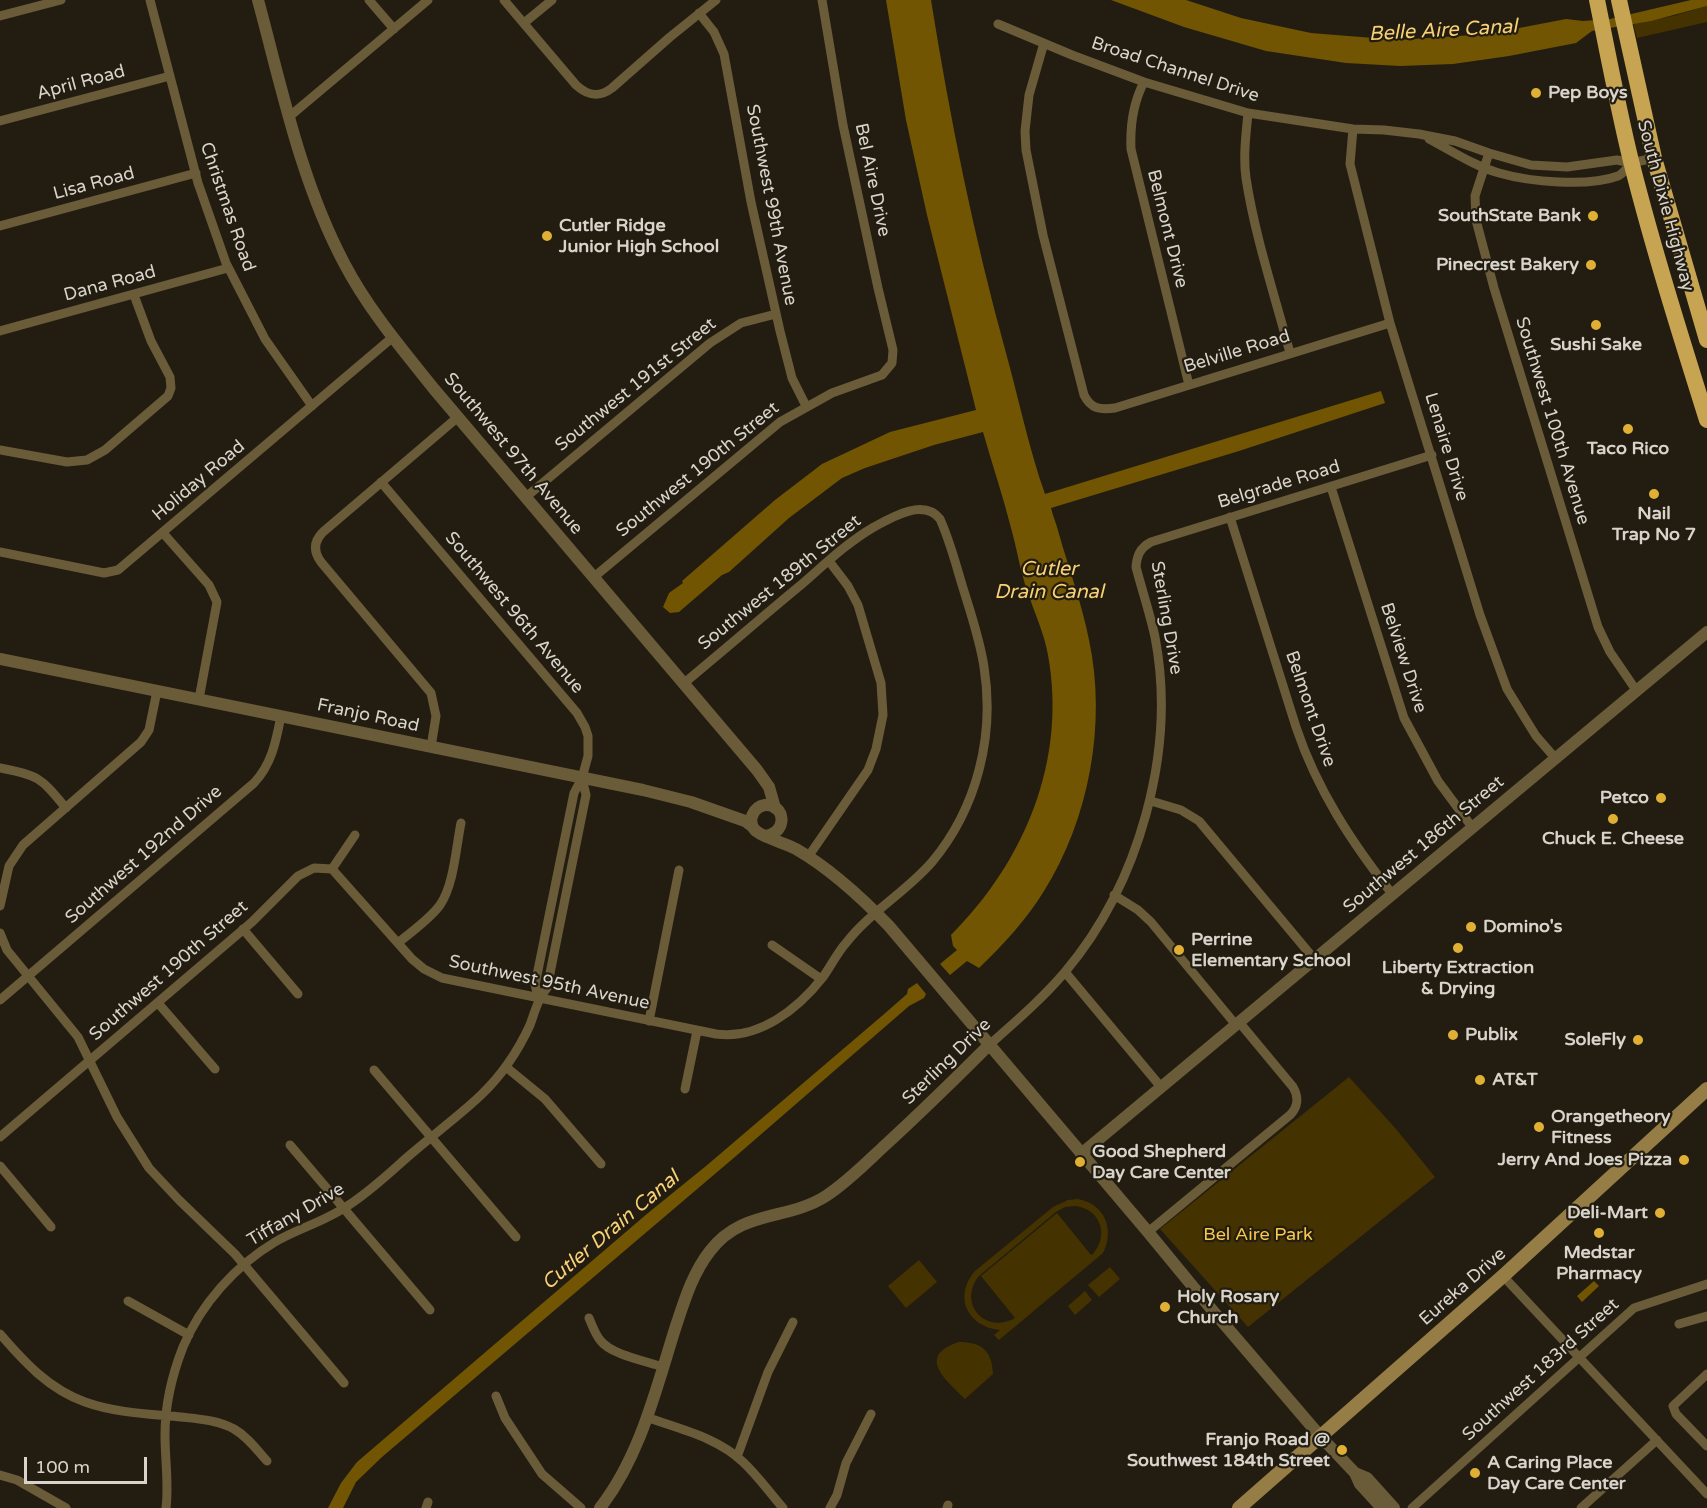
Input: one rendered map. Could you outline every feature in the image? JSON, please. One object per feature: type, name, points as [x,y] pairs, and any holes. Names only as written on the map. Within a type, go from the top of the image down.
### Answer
[{"type":"highway","name":"South Dixie Highway","points":[[1619,4],[1654,158],[1707,340]]},
{"type":"highway","name":"South Dixie Highway","points":[[1598,6],[1631,163],[1687,357],[1703,382],[1707,420]]},
{"type":"main road","name":"Eureka Drive","points":[[1239,1508],[1503,1276],[1707,1089]]},
{"type":"street","points":[[0,16],[61,0]]},
{"type":"street","name":"Christmas Road","points":[[150,0],[207,212],[228,268],[265,339],[312,406]]},
{"type":"street","name":"Southwest 97th Avenue","points":[[258,0],[315,200],[332,239],[361,292],[393,337],[458,417],[757,770],[770,791],[775,808]]},
{"type":"street","points":[[369,0],[393,29]]},
{"type":"street","points":[[290,116],[428,0]]},
{"type":"street","points":[[504,0],[576,85],[592,95],[609,90],[716,0]]},
{"type":"street","points":[[524,23],[552,0]]},
{"type":"street","name":"Bel Aire Drive","points":[[822,0],[851,164],[893,350],[891,366]]},
{"type":"street","name":"Southwest 99th Avenue","points":[[699,13],[719,40],[724,54],[776,314],[790,371],[806,406]]},
{"type":"street","name":"Broad Channel Drive","points":[[998,24],[1144,82],[1248,113],[1353,129],[1419,134],[1455,141],[1488,153],[1546,167],[1567,167],[1617,160],[1631,163],[1654,158]]},
{"type":"street","name":"Belville Road","points":[[1044,43],[1028,103],[1025,140],[1028,164],[1043,236],[1084,395],[1093,408],[1115,408],[1390,323]]},
{"type":"street","name":"April Road","points":[[0,121],[170,76]]},
{"type":"street","name":"Belmont Drive","points":[[1144,82],[1134,107],[1130,137],[1131,149],[1188,385]]},
{"type":"street","points":[[1248,113],[1245,147],[1246,178],[1256,226],[1290,353]]},
{"type":"street","name":"Lenaire Drive","points":[[1353,129],[1350,161],[1353,179],[1390,323],[1480,615],[1500,674],[1527,724],[1545,749],[1556,759]]},
{"type":"street","name":"Broad Channel Drive","points":[[1419,134],[1484,167],[1527,179],[1557,182],[1589,180],[1620,175],[1631,163]]},
{"type":"street","name":"Southwest 100th Avenue","points":[[1488,153],[1475,196],[1475,211],[1494,288],[1598,627],[1636,690]]},
{"type":"street","name":"Lisa Road","points":[[0,226],[196,173]]},
{"type":"street","name":"Dana Road","points":[[0,331],[228,268]]},
{"type":"street","points":[[0,450],[67,462],[87,460],[105,450],[168,396],[171,387],[170,377],[151,341],[134,295]]},
{"type":"street","name":"Southwest 191st Street","points":[[526,497],[710,343],[741,323],[776,314]]},
{"type":"street","name":"Holiday Road","points":[[0,552],[108,573],[121,569],[393,337]]},
{"type":"street","name":"Southwest 190th Street","points":[[594,577],[762,435],[806,406],[842,388],[882,375],[891,366]]},
{"type":"street","points":[[432,747],[436,716],[431,693],[321,562],[315,549],[320,534],[458,417]]},
{"type":"street","name":"Belgrade Road","points":[[1139,552],[1151,542],[1432,455]]},
{"type":"street","name":"Southwest 96th Avenue","points":[[381,482],[582,720],[588,736],[582,778]]},
{"type":"street","name":"Belview Drive","points":[[1331,487],[1404,718],[1434,774],[1472,827]]},
{"type":"street","name":"Southwest 189th Street","points":[[683,684],[866,532],[897,516],[919,510],[929,510],[936,514],[946,536],[982,655],[987,697],[984,750],[969,799],[942,848],[923,872],[876,913]]},
{"type":"street","name":"Belmont Drive","points":[[1230,517],[1306,755],[1323,793],[1345,831],[1393,895]]},
{"type":"street","points":[[163,532],[211,588],[218,602],[199,699]]},
{"type":"street","name":"Sterling Drive","points":[[600,1508],[625,1468],[646,1417],[695,1274],[717,1243],[745,1223],[762,1216],[803,1207],[832,1191],[919,1114],[1065,972],[1091,936],[1133,854],[1150,801],[1159,737],[1160,681],[1155,638],[1136,567],[1139,552]]},
{"type":"street","points":[[808,857],[867,770],[876,749],[883,715],[881,683],[858,605],[848,586],[829,561]]},
{"type":"street","name":"Southwest 186th Street","points":[[1081,1154],[1707,632]]},
{"type":"street","name":"Franjo Road","points":[[0,659],[671,796],[745,821],[753,827]]},
{"type":"street","points":[[0,906],[7,874],[13,858],[23,844],[143,741],[149,730],[158,691]]},
{"type":"street","name":"Southwest 192nd Drive","points":[[0,1000],[260,776],[271,758],[281,716]]},
{"type":"street","points":[[0,768],[41,779],[66,808]]},
{"type":"street","name":"Tiffany Drive","points":[[165,1508],[166,1415],[175,1370],[189,1335],[214,1295],[244,1265],[275,1242],[344,1209],[366,1193],[480,1096],[506,1067],[526,1032],[539,999],[535,985],[574,794],[582,778]]},
{"type":"street","points":[[765,783],[751,822],[753,827],[756,831],[787,847],[793,847]]},
{"type":"street","points":[[1150,801],[1181,810],[1199,821],[1315,960]]},
{"type":"street","points":[[757,809],[775,808],[781,815],[781,825],[793,847],[845,884],[876,913],[1320,1436],[1355,1473],[1360,1484],[1382,1508]]},
{"type":"street","name":"Franjo Road","points":[[728,815],[757,809]]},
{"type":"street","points":[[398,943],[442,902],[450,879],[460,823]]},
{"type":"street","points":[[765,836],[775,833],[781,825]]},
{"type":"street","points":[[332,869],[355,835]]},
{"type":"street","name":"Southwest 190th Street","points":[[0,1137],[243,929],[291,882],[314,868],[332,869]]},
{"type":"street","name":"Southwest 95th Avenue","points":[[332,869],[418,964],[436,975],[539,999],[730,1036],[764,1027],[792,1007],[821,979],[849,938],[876,913]]},
{"type":"street","points":[[649,1021],[679,870]]},
{"type":"street","points":[[1114,895],[1138,910],[1151,922],[1293,1087],[1297,1097],[1292,1113],[1148,1232]]},
{"type":"street","points":[[243,929],[298,994]]},
{"type":"street","points":[[0,933],[7,950],[72,1029],[117,1117],[149,1168],[178,1200],[228,1246],[344,1383]]},
{"type":"street","points":[[772,945],[821,979]]},
{"type":"street","points":[[1065,972],[1161,1087]]},
{"type":"street","points":[[158,1003],[215,1069]]},
{"type":"street","points":[[685,1089],[697,1030]]},
{"type":"street","points":[[506,1067],[545,1099],[601,1164]]},
{"type":"street","points":[[374,1070],[516,1237]]},
{"type":"street","points":[[290,1145],[430,1310]]},
{"type":"street","points":[[0,1167],[51,1227]]},
{"type":"street","points":[[1503,1276],[1707,1494]]},
{"type":"street","name":"Southwest 183rd Street","points":[[1412,1508],[1636,1306],[1707,1284]]},
{"type":"street","points":[[128,1301],[189,1335]]},
{"type":"street","points":[[1679,1324],[1707,1316]]},
{"type":"street","points":[[589,1318],[600,1340],[607,1346],[663,1367]]},
{"type":"street","points":[[737,1457],[768,1371],[793,1322]]},
{"type":"street","points":[[0,1334],[39,1376],[65,1394],[117,1411],[209,1420],[242,1434],[267,1461]]},
{"type":"street","points":[[1707,1374],[1673,1406],[1676,1413],[1707,1446]]},
{"type":"street","points":[[496,1396],[505,1418],[542,1474],[580,1508]]},
{"type":"street","points":[[830,1508],[837,1495],[846,1463],[871,1414]]},
{"type":"street","points":[[646,1417],[712,1441],[737,1457],[783,1508]]},
{"type":"street","points":[[1581,1508],[1657,1440]]},
{"type":"street","points":[[1355,1473],[1367,1478],[1394,1508]]},
{"type":"street","points":[[0,1475],[17,1480],[66,1508]]},
{"type":"green space","points":[[1707,6],[1707,22],[1637,38],[1633,23],[1673,16]]},
{"type":"green space","name":"Bel Aire Park","points":[[1349,1077],[1435,1177],[1248,1327],[1160,1229]]},
{"type":"green space","points":[[1078,1199],[1087,1202],[1101,1212],[1105,1219],[1108,1236],[1103,1253],[999,1340],[994,1335],[1000,1330],[979,1323],[967,1309],[965,1290],[968,1281],[975,1271],[1053,1207],[1068,1200]],"holes":[[[1065,1207],[1084,1208],[1091,1212],[1100,1224],[1101,1239],[1093,1254],[1091,1255],[1057,1213],[981,1276],[1015,1318],[1004,1322],[994,1322],[978,1314],[971,1296],[973,1286],[979,1276],[1056,1212]]]},
{"type":"green space","points":[[919,1260],[937,1282],[906,1308],[888,1286]]},
{"type":"green space","points":[[1110,1267],[1120,1279],[1099,1297],[1088,1285]]},
{"type":"green space","points":[[1085,1291],[1092,1300],[1075,1315],[1068,1306]]},
{"type":"green space","points":[[959,1342],[967,1342],[984,1349],[990,1359],[993,1374],[965,1399],[944,1377],[937,1361],[939,1354]]},
{"type":"water","name":"Cutler Drain Canal","points":[[886,0],[931,0],[946,89],[973,222],[1024,424],[1045,494],[1381,391],[1385,403],[1239,451],[1051,508],[1083,613],[1094,672],[1095,737],[1090,770],[1073,834],[1060,863],[1037,902],[1014,931],[979,968],[967,961],[950,975],[940,964],[957,950],[953,946],[951,935],[1000,875],[1019,842],[1034,807],[1045,770],[1051,733],[1052,694],[1048,655],[983,432],[934,445],[842,478],[789,518],[729,572],[722,575],[679,612],[670,613],[663,607],[669,593],[683,583],[682,581],[775,500],[822,464],[890,432],[976,410],[927,215],[906,120]]},
{"type":"water","points":[[1111,0],[1186,0],[1241,18],[1311,33],[1398,40],[1488,34],[1566,19],[1583,21],[1610,19],[1691,0],[1707,0],[1707,6],[1651,21],[1592,31],[1576,43],[1453,64],[1400,66],[1346,63],[1266,51],[1184,27]]},
{"type":"water","name":"Cutler Drain Canal","points":[[917,983],[926,994],[924,998],[909,1006],[382,1457],[356,1482],[343,1508],[328,1508],[341,1483],[357,1462],[883,1015]]},
{"type":"water","points":[[1594,1281],[1599,1286],[1582,1302],[1577,1296]]},
{"type":"place","name":"Pep Boys","points":[[1536,93]]},
{"type":"place","name":"SouthState Bank","points":[[1593,216]]},
{"type":"place","name":"Cutler Ridge Junior High School","points":[[547,236]]},
{"type":"place","name":"Pinecrest Bakery","points":[[1591,265]]},
{"type":"place","name":"Sushi Sake","points":[[1596,325]]},
{"type":"place","name":"Taco Rico","points":[[1628,429]]},
{"type":"place","name":"Nail Trap No 7","points":[[1654,494]]},
{"type":"place","name":"Petco","points":[[1661,798]]},
{"type":"place","name":"Chuck E. Cheese","points":[[1613,819]]},
{"type":"place","name":"Domino's","points":[[1471,927]]},
{"type":"place","name":"Liberty Extraction & Drying","points":[[1458,948]]},
{"type":"place","name":"Perrine Elementary School","points":[[1179,950]]},
{"type":"place","name":"Publix","points":[[1453,1035]]},
{"type":"place","name":"SoleFly","points":[[1638,1040]]},
{"type":"place","name":"AT&T","points":[[1480,1080]]},
{"type":"place","name":"Orangetheory Fitness","points":[[1539,1127]]},
{"type":"place","name":"Jerry And Joes Pizza","points":[[1684,1160]]},
{"type":"place","name":"Good Shepherd Day Care Center","points":[[1080,1162]]},
{"type":"place","name":"Deli-Mart","points":[[1660,1213]]},
{"type":"place","name":"Medstar Pharmacy","points":[[1599,1233]]},
{"type":"place","name":"Holy Rosary Church","points":[[1165,1307]]},
{"type":"place","name":"Franjo Road @ Southwest 184th Street","points":[[1342,1450]]},
{"type":"place","name":"A Caring Place Day Care Center","points":[[1475,1473]]},
{"type":"water label","name":"Belle Aire Canal","points":[[1443,31]]}]
